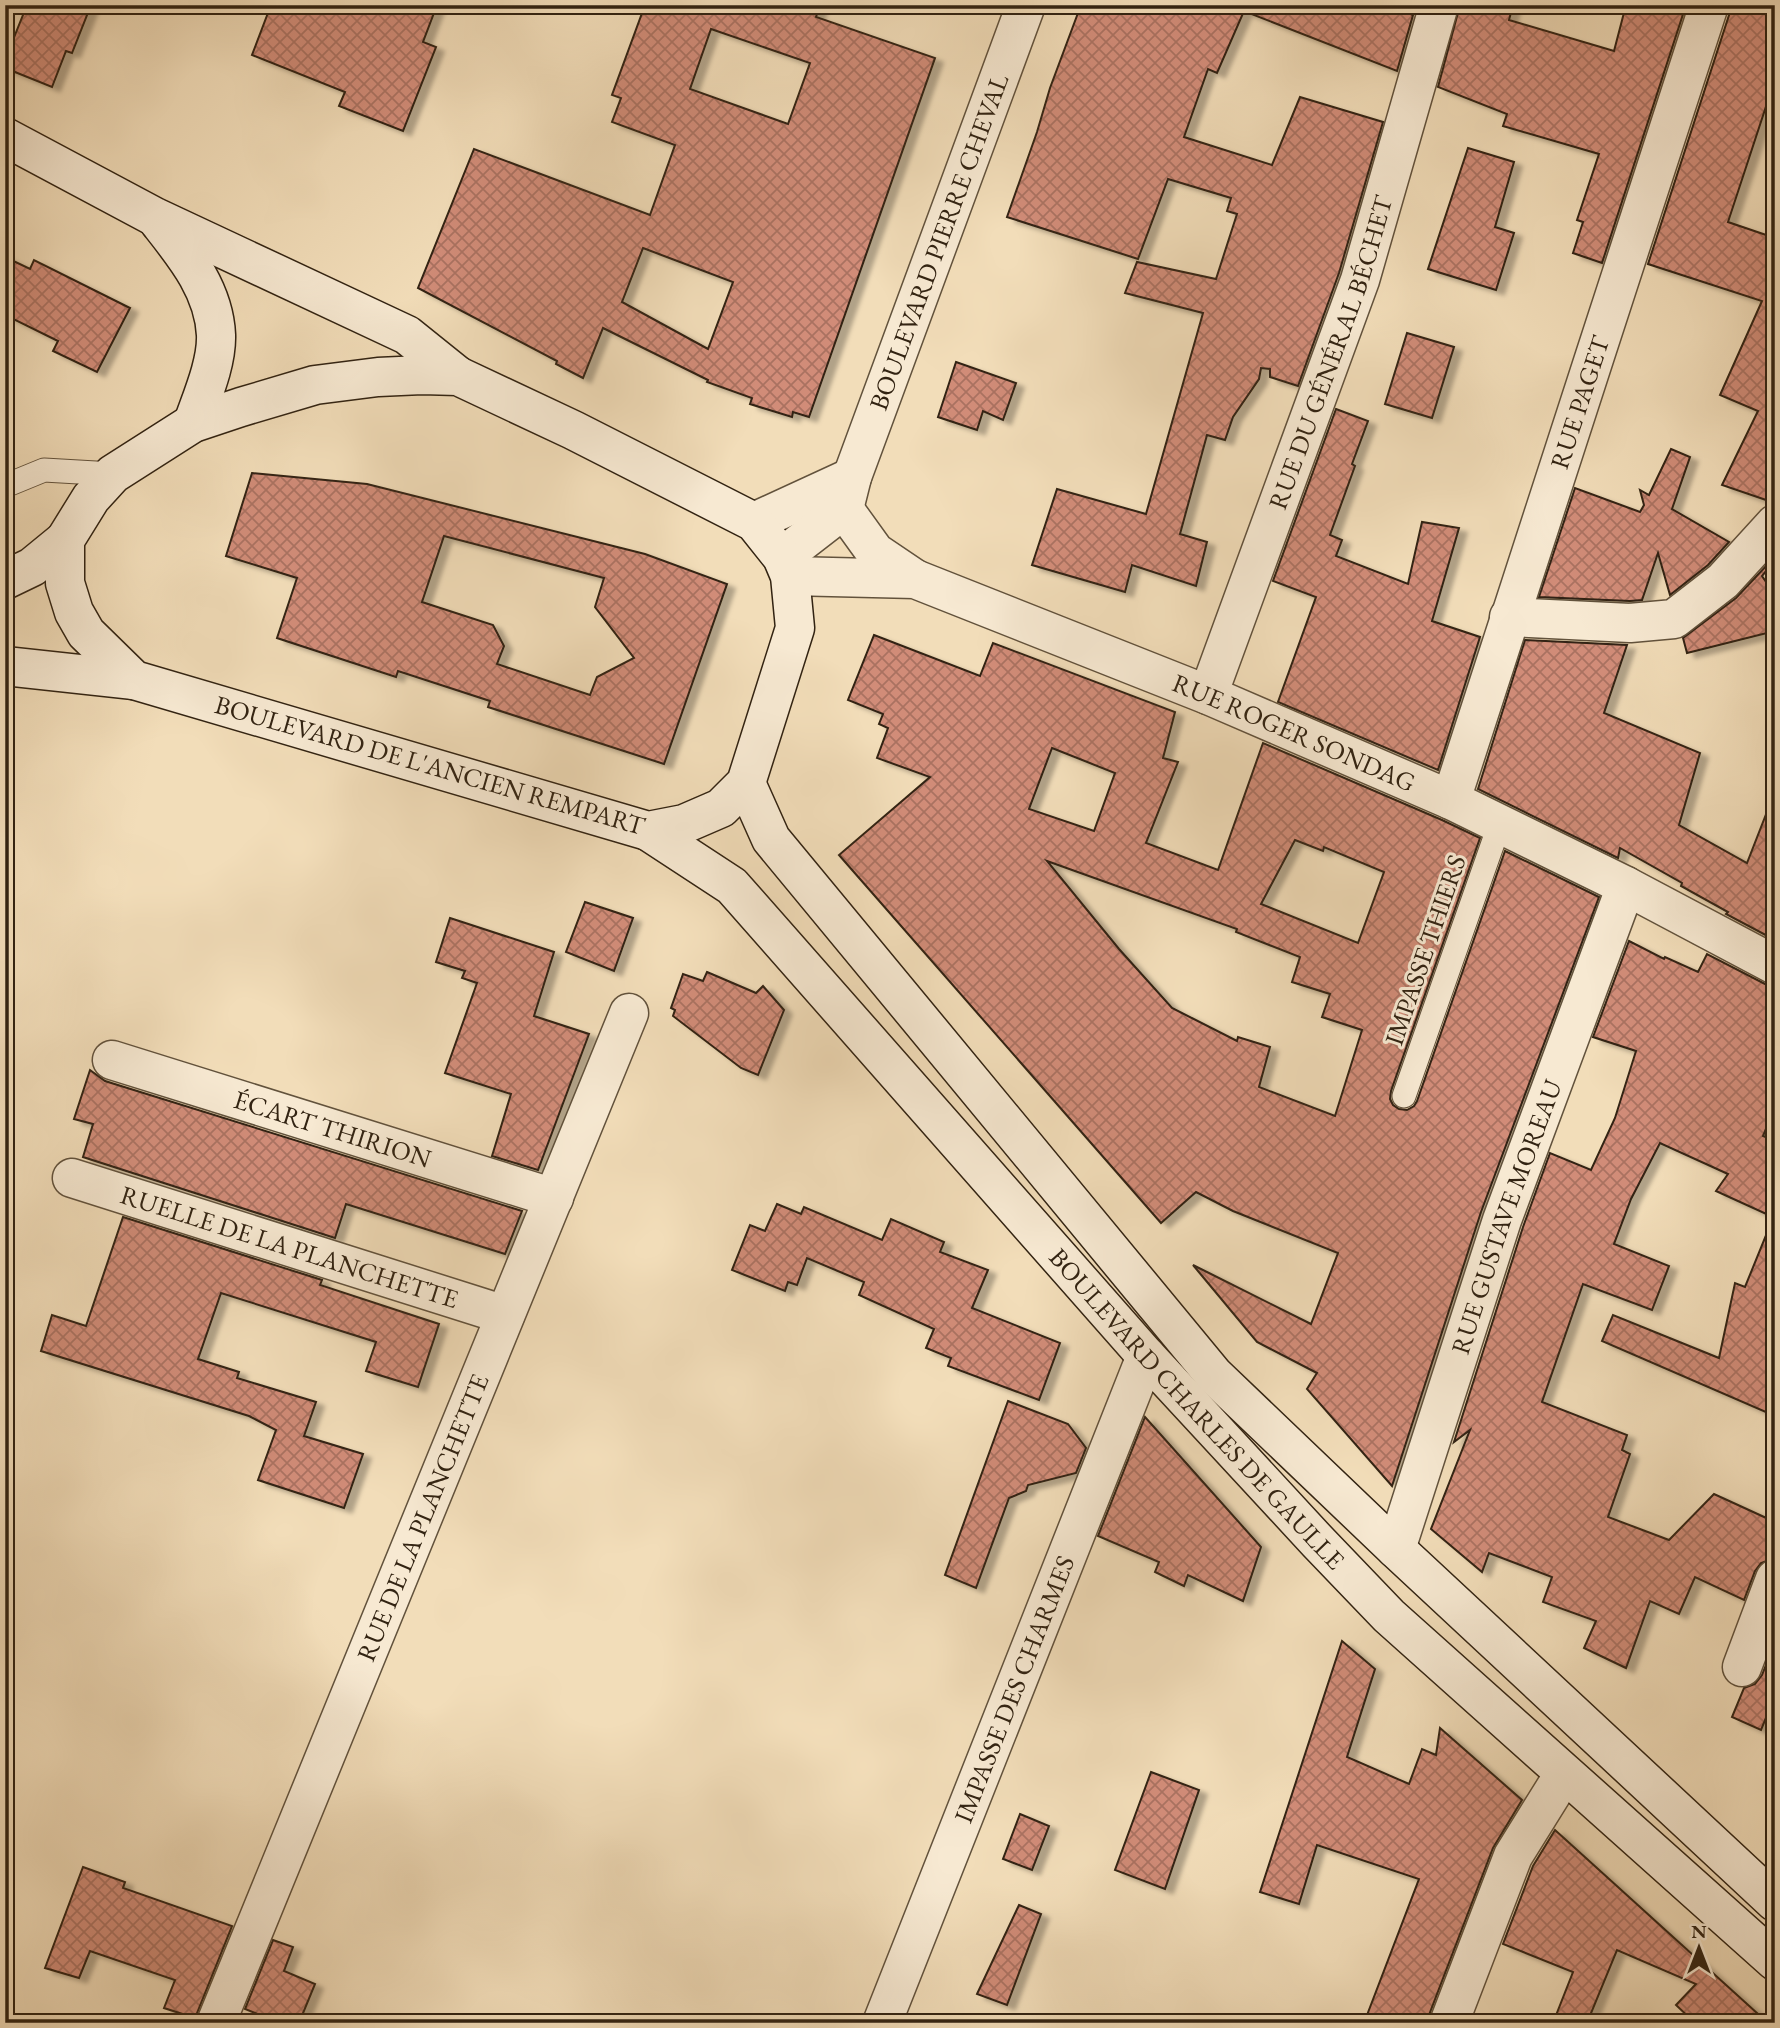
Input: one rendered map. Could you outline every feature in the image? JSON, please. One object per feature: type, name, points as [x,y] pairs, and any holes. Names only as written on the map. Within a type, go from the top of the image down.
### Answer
[{"type":"street","name":"BOULEVARD PIERRE CHEVAL","points":[[848,493],[1026,5]]},
{"type":"street","name":"RUE DU GÉNÉRAL BÉCHET","points":[[1208,695],[1360,280],[1439,5]]},
{"type":"street","name":"RUE PAGET","points":[[1451,800],[1710,5]]},
{"type":"street","points":[[5,137],[155,217],[407,335],[458,376],[573,430],[754,522],[786,566],[848,493]]},
{"type":"street","points":[[155,217],[191,263],[209,296],[216,335],[210,373],[193,423]]},
{"type":"street","points":[[5,580],[32,567],[65,540],[91,498],[113,474],[193,423],[315,385],[378,377],[458,376]]},
{"type":"street","points":[[754,522],[848,493]]},
{"type":"street","points":[[848,493],[875,552],[915,579]]},
{"type":"street","points":[[1509,618],[1630,623],[1674,619],[1723,581],[1775,524]]},
{"type":"street","name":"BOULEVARD DE L'ANCIEN REMPART","points":[[65,540],[65,583],[74,612],[86,633],[134,680],[648,831],[684,824],[721,808],[746,783],[796,628],[786,566]]},
{"type":"street","name":"RUE ROGER SONDAG","points":[[786,566],[915,579],[1208,695],[1500,823],[1775,965]]},
{"type":"street","points":[[5,666],[134,680]]},
{"type":"street","name":"BOULEVARD CHARLES DE GAULLE","points":[[746,783],[771,839],[1214,1375],[1396,1549],[1775,1902]]},
{"type":"street","name":"BOULEVARD CHARLES DE GAULLE","points":[[648,831],[732,886],[1146,1356],[1389,1616],[1775,1961]]},
{"type":"street","name":"RUE GUSTAVE MOREAU","points":[[1396,1549],[1502,1220],[1626,886]]},
{"type":"street","name":"RUE DE LA PLANCHETTE","points":[[215,2023],[629,1013]]},
{"type":"street","name":"ÉCART THIRION","points":[[113,1059],[554,1198]]},
{"type":"street","name":"RUELLE DE LA PLANCHETTE","points":[[72,1178],[505,1315]]},
{"type":"street","name":"IMPASSE DES CHARMES","points":[[881,2023],[1146,1356]]},
{"type":"street","points":[[1742,1667],[1775,1578]]},
{"type":"street","points":[[1449,2023],[1513,1856],[1564,1774]]},
{"type":"lane","points":[[5,486],[44,470],[113,474]]},
{"type":"lane","name":"IMPASSE THIERS","points":[[1404,1096],[1500,823]]},
{"type":"building","points":[[27,5],[91,5],[72,53],[66,51],[52,87],[5,68],[5,60]]},
{"type":"building","points":[[271,5],[437,5],[423,42],[436,47],[403,131],[339,106],[345,92],[252,55]]},
{"type":"building","points":[[645,5],[820,5],[816,17],[935,58],[809,417],[793,412],[792,417],[750,404],[752,398],[707,382],[708,380],[603,328],[583,378],[556,364],[557,361],[418,288],[474,149],[650,215],[675,145],[612,122],[621,98],[612,95]],"holes":[[[711,29],[810,63],[788,124],[690,89]],[[643,248],[733,282],[708,349],[622,302]]]},
{"type":"building","points":[[1081,5],[1387,5],[1413,15],[1397,71],[1244,11],[1217,73],[1208,69],[1184,137],[1272,165],[1300,97],[1383,122],[1339,273],[1298,386],[1270,377],[1270,369],[1261,368],[1259,379],[1233,417],[1225,440],[1207,435],[1180,534],[1207,542],[1196,586],[1132,565],[1125,592],[1032,565],[1057,489],[1146,514],[1203,313],[1125,293],[1137,262],[1216,279],[1237,214],[1227,211],[1231,198],[1168,179],[1138,259],[1007,217]]},
{"type":"building","points":[[1460,5],[1513,5],[1509,20],[1614,51],[1626,5],[1686,5],[1602,263],[1573,253],[1583,222],[1577,220],[1599,154],[1503,126],[1507,114],[1438,87]]},
{"type":"building","points":[[1730,5],[1775,5],[1775,79],[1728,222],[1775,238],[1775,503],[1722,485],[1758,411],[1720,395],[1762,301],[1648,264],[1730,12]]},
{"type":"building","points":[[1468,148],[1514,162],[1495,227],[1514,233],[1496,290],[1428,269]]},
{"type":"building","points":[[5,257],[30,269],[34,260],[130,308],[97,372],[53,351],[58,341],[5,315]]},
{"type":"building","points":[[1407,333],[1454,347],[1432,418],[1385,404]]},
{"type":"building","points":[[956,362],[1016,383],[1003,420],[983,411],[977,430],[938,417]]},
{"type":"building","points":[[1336,409],[1368,421],[1330,535],[1342,540],[1336,556],[1408,584],[1422,522],[1459,528],[1432,621],[1480,637],[1438,770],[1278,702],[1316,597],[1273,581]]},
{"type":"building","points":[[1671,449],[1690,457],[1672,509],[1729,542],[1708,565],[1670,595],[1658,553],[1642,600],[1539,597],[1575,488],[1640,512],[1644,505],[1640,490],[1649,495]]},
{"type":"building","points":[[252,473],[367,484],[645,554],[727,584],[664,764],[488,707],[490,701],[398,671],[396,677],[277,638],[297,578],[226,556]],"holes":[[[444,536],[604,578],[595,607],[634,658],[597,677],[590,695],[497,664],[504,646],[493,625],[422,602]]]},
{"type":"building","points":[[1768,564],[1771,565],[1762,576],[1775,595],[1775,631],[1687,653],[1683,638],[1736,598]]},
{"type":"building","points":[[874,635],[980,676],[993,643],[1175,712],[1163,758],[1178,762],[1146,843],[1218,870],[1263,743],[1480,838],[1391,1091],[1390,1099],[1399,1109],[1407,1110],[1417,1101],[1505,851],[1599,897],[1481,1212],[1392,1486],[1307,1389],[1317,1373],[1257,1342],[1193,1265],[1311,1324],[1338,1253],[1233,1211],[1196,1192],[1161,1223],[839,855],[930,777],[877,758],[888,728],[879,724],[883,714],[848,700]],"holes":[[[1052,748],[1115,773],[1094,831],[1029,809]],[[1295,840],[1323,851],[1324,847],[1384,872],[1358,943],[1261,904]],[[1047,861],[1237,929],[1236,932],[1300,957],[1292,982],[1330,994],[1322,1017],[1362,1030],[1335,1116],[1259,1087],[1270,1047],[1238,1037],[1237,1041],[1172,1008],[1119,949]]]},
{"type":"building","points":[[1525,640],[1627,645],[1604,713],[1700,753],[1679,825],[1747,863],[1772,799],[1775,800],[1775,940],[1726,914],[1728,912],[1681,886],[1682,883],[1620,848],[1618,858],[1478,789]]},
{"type":"building","points":[[585,902],[633,918],[614,971],[566,952]]},
{"type":"building","points":[[450,918],[554,952],[534,1016],[589,1034],[538,1170],[492,1156],[511,1094],[445,1073],[477,983],[462,978],[465,971],[436,962]]},
{"type":"building","points":[[1629,941],[1698,972],[1707,954],[1775,987],[1775,1107],[1763,1136],[1775,1141],[1775,1218],[1716,1191],[1728,1174],[1660,1143],[1631,1199],[1614,1244],[1669,1266],[1652,1310],[1583,1284],[1542,1402],[1627,1435],[1622,1450],[1630,1454],[1608,1517],[1669,1540],[1714,1494],[1775,1522],[1775,1558],[1761,1563],[1755,1571],[1744,1600],[1695,1577],[1679,1614],[1650,1601],[1626,1668],[1584,1648],[1596,1621],[1543,1602],[1552,1577],[1489,1553],[1482,1572],[1431,1529],[1470,1430],[1454,1442],[1523,1227],[1550,1153],[1591,1170],[1615,1118],[1636,1051],[1593,1037]]},
{"type":"building","points":[[707,972],[756,993],[763,986],[784,1010],[758,1075],[741,1068],[673,1016],[675,1010],[671,1008],[683,974],[703,981]]},
{"type":"building","points":[[90,1070],[105,1081],[522,1211],[505,1254],[346,1204],[335,1238],[83,1157],[93,1124],[74,1119]]},
{"type":"building","points":[[777,1204],[801,1214],[804,1207],[882,1240],[891,1219],[944,1242],[940,1252],[988,1270],[972,1308],[1060,1343],[1039,1400],[948,1366],[951,1358],[926,1348],[934,1329],[859,1295],[864,1282],[807,1258],[797,1285],[788,1282],[785,1291],[732,1270],[750,1225],[765,1231]]},
{"type":"building","points":[[123,1217],[322,1280],[320,1285],[439,1324],[418,1387],[366,1371],[376,1342],[221,1293],[198,1359],[239,1372],[237,1378],[316,1402],[304,1436],[363,1454],[344,1508],[258,1480],[276,1430],[249,1416],[41,1351],[52,1315],[86,1326]]},
{"type":"building","points":[[1773,1218],[1775,1416],[1602,1341],[1613,1315],[1719,1358],[1735,1283],[1745,1287]]},
{"type":"building","points":[[1008,1401],[1068,1424],[1086,1448],[1076,1473],[1028,1485],[1026,1491],[1009,1498],[976,1588],[945,1575]]},
{"type":"building","points":[[1145,1417],[1261,1547],[1243,1601],[1188,1575],[1184,1586],[1155,1572],[1159,1562],[1098,1536]]},
{"type":"building","points":[[1342,1641],[1375,1669],[1347,1757],[1409,1784],[1422,1749],[1436,1755],[1440,1728],[1522,1800],[1493,1848],[1428,2023],[1364,2023],[1419,1879],[1317,1845],[1299,1904],[1260,1892]]},
{"type":"building","points":[[1775,1642],[1775,1696],[1761,1730],[1732,1717],[1744,1688],[1755,1684],[1762,1675]]},
{"type":"building","points":[[1151,1772],[1199,1790],[1165,1889],[1115,1870]]},
{"type":"building","points":[[1020,1814],[1049,1826],[1032,1870],[1003,1859]]},
{"type":"building","points":[[1555,1830],[1768,2023],[1695,2023],[1676,2005],[1696,1984],[1617,1950],[1587,2023],[1553,2023],[1573,1972],[1503,1944],[1533,1866]]},
{"type":"building","points":[[83,1867],[125,1882],[123,1888],[232,1926],[195,2018],[164,2008],[175,1980],[90,1951],[79,1978],[45,1968]]},
{"type":"building","points":[[1019,1905],[1041,1914],[1007,2005],[977,1994]]},
{"type":"building","points":[[273,1940],[293,1947],[284,1971],[315,1984],[299,2023],[280,2023],[245,2009]]}]
